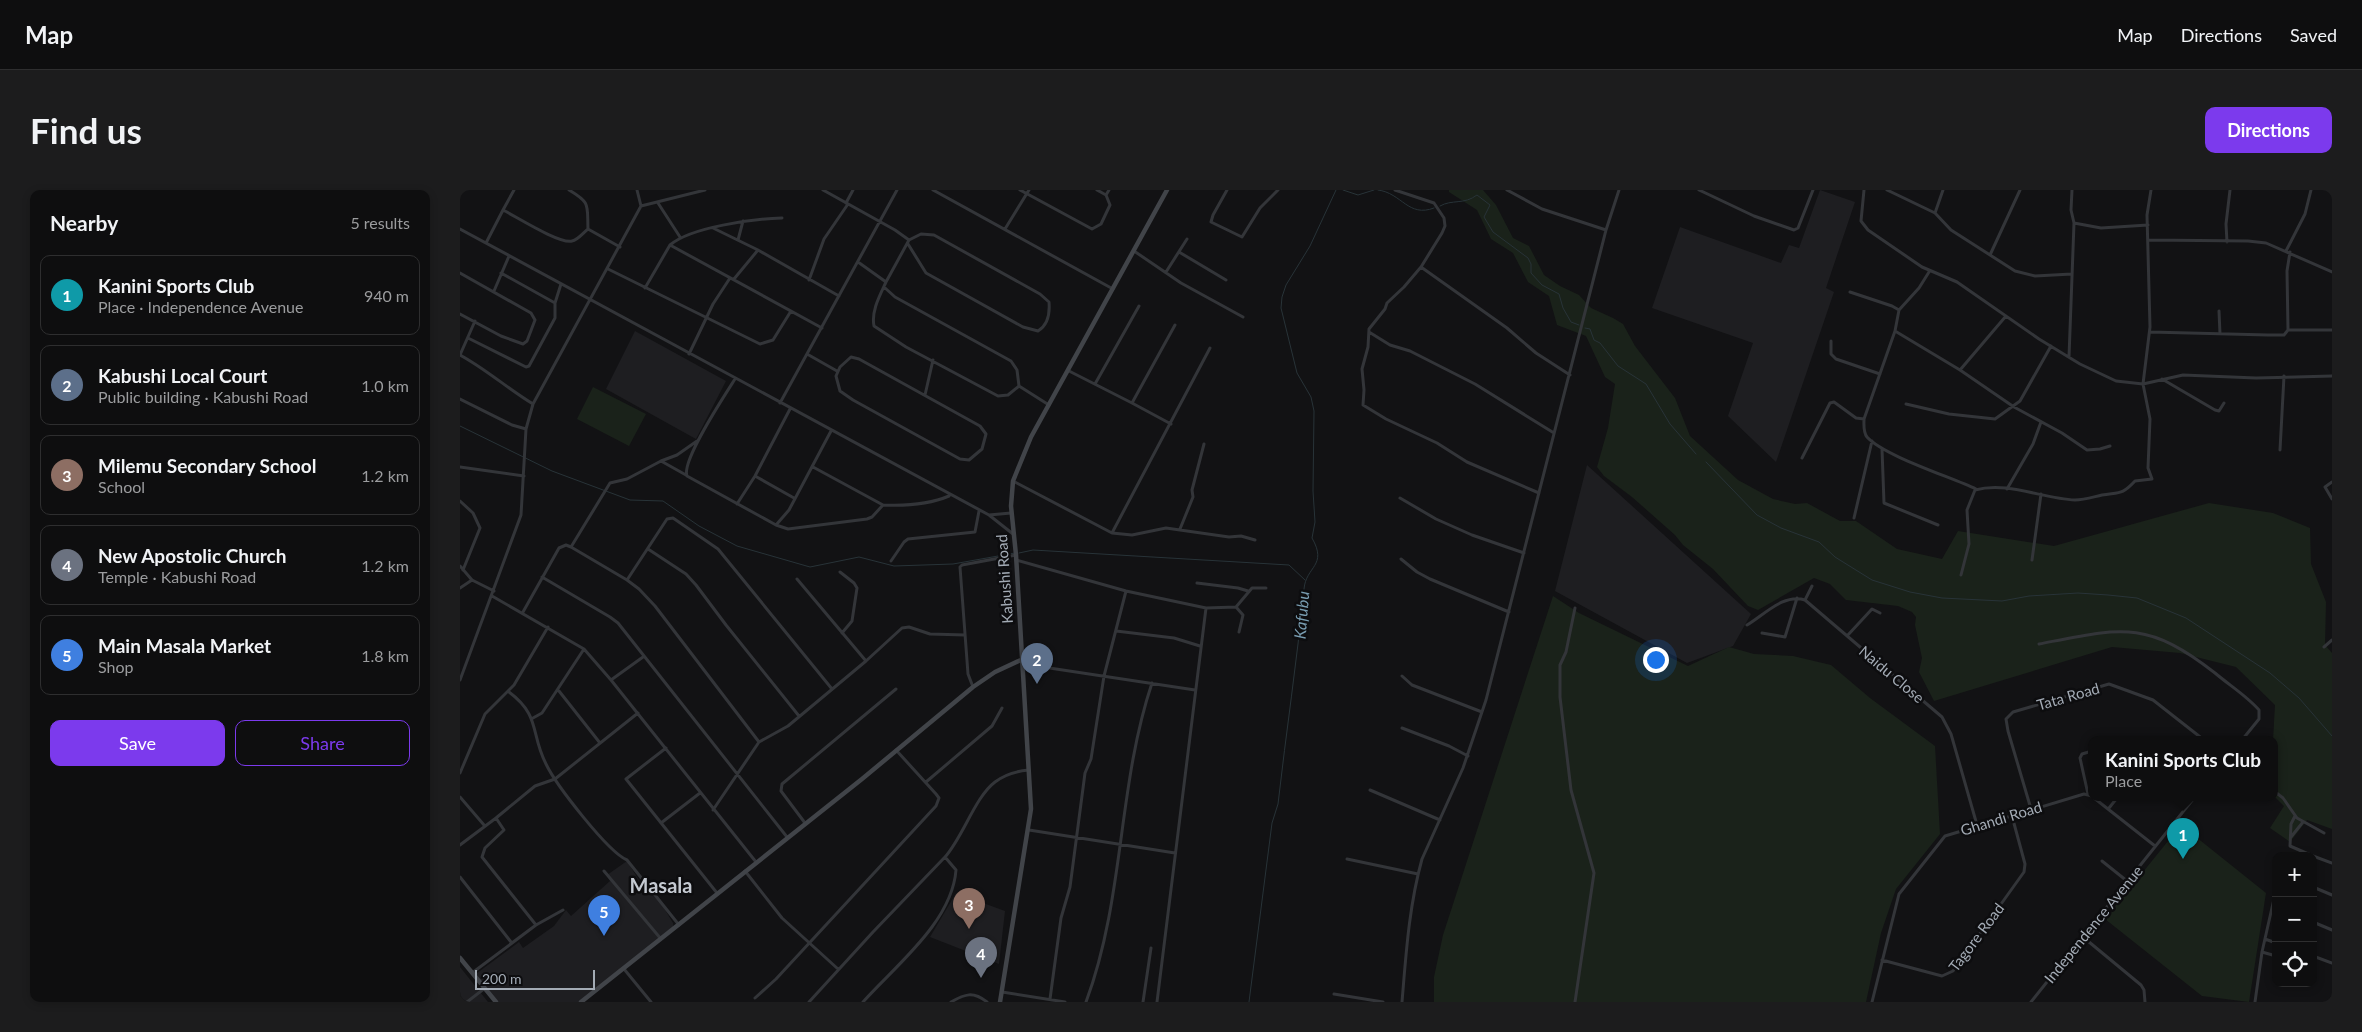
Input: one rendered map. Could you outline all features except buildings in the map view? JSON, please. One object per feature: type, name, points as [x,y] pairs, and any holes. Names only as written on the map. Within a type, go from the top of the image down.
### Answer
[{"type":"main road","name":"Kabushi Road","points":[[1000,1002],[1031,809],[1016,557],[1011,513],[1013,481],[1023,453],[1167,190]]},
{"type":"main road","points":[[581,1002],[680,925],[972,687],[995,672],[1023,661]]},
{"type":"main road","points":[[460,958],[496,1002]]},
{"type":"street","points":[[486,243],[514,190]]},
{"type":"street","points":[[503,210],[570,242],[588,229],[588,203],[584,198],[569,190]]},
{"type":"street","points":[[460,680],[521,515],[526,429],[533,404],[641,206],[637,190]]},
{"type":"street","points":[[641,206],[705,190]]},
{"type":"street","points":[[823,190],[880,221],[909,242],[926,273],[1023,327],[1038,331],[1045,324],[1049,311],[1049,302],[1040,294],[934,235],[921,234],[909,242],[886,282],[873,315],[874,326],[998,396],[1008,395],[1019,386]]},
{"type":"street","points":[[809,280],[824,239],[853,190]]},
{"type":"street","points":[[891,190],[894,195]]},
{"type":"street","points":[[780,403],[897,190]]},
{"type":"street","points":[[933,190],[1113,289]]},
{"type":"street","points":[[1020,190],[1092,229],[1097,228],[1105,219],[1110,205],[1106,195],[1097,190]]},
{"type":"street","points":[[1005,229],[1029,190]]},
{"type":"street","points":[[1106,195],[1109,190]]},
{"type":"street","points":[[1227,190],[1211,222],[1242,237],[1260,208],[1278,190]]},
{"type":"street","points":[[1396,190],[1434,202],[1444,218],[1446,226],[1421,267],[1400,292],[1387,302],[1385,309],[1369,332],[1362,368],[1364,390],[1362,402],[1366,409],[1437,443],[1467,462],[1539,493]]},
{"type":"street","points":[[1507,190],[1542,209],[1606,230]]},
{"type":"street","points":[[1402,1002],[1407,940],[1422,859],[1468,756],[1482,712],[1606,230],[1619,190]]},
{"type":"street","points":[[1700,190],[1754,216],[1794,230],[1798,228],[1813,190]]},
{"type":"street","points":[[1864,190],[1862,225],[1929,272],[1957,282],[2051,346],[2116,381],[2143,384],[2183,375],[2256,378],[2332,376]]},
{"type":"street","points":[[1888,190],[1935,213],[1951,230],[2008,268],[2021,274],[2035,276],[2072,274]]},
{"type":"street","points":[[1935,213],[1943,190]]},
{"type":"street","points":[[1990,255],[2020,190]]},
{"type":"street","points":[[2069,357],[2074,223],[2071,210],[2072,190]]},
{"type":"street","points":[[1929,272],[1919,288],[1899,310],[1895,331],[1864,418],[1864,432],[1882,449],[1977,489],[2008,489],[2065,499],[2123,493],[2135,481],[2152,479],[2148,468],[2150,419],[2143,384],[2150,332],[2148,216],[2151,190]]},
{"type":"street","points":[[2227,242],[2226,224],[2230,190]]},
{"type":"street","points":[[2150,332],[2284,335],[2288,330],[2288,252],[2305,214],[2311,190]]},
{"type":"street","points":[[658,202],[680,237]]},
{"type":"street","points":[[645,288],[670,245],[680,237],[743,221],[782,218]]},
{"type":"street","points":[[738,240],[743,221]]},
{"type":"street","points":[[2074,223],[2100,228],[2148,225]]},
{"type":"street","points":[[713,228],[758,250],[838,296]]},
{"type":"street","points":[[460,229],[980,511],[1014,534]]},
{"type":"street","points":[[588,229],[620,247]]},
{"type":"street","points":[[1166,272],[1187,239]]},
{"type":"street","points":[[2149,240],[2266,243],[2332,272]]},
{"type":"street","points":[[670,245],[822,328]]},
{"type":"street","points":[[689,354],[706,319],[732,278],[758,250]]},
{"type":"street","points":[[1134,251],[1243,317]]},
{"type":"street","points":[[1179,252],[1226,280]]},
{"type":"street","points":[[494,291],[509,256]]},
{"type":"street","points":[[858,262],[886,282]]},
{"type":"street","points":[[1421,267],[1449,289],[1507,328],[1536,353],[1570,375]]},
{"type":"street","points":[[608,268],[755,343],[764,344],[773,340],[791,311]]},
{"type":"street","points":[[460,273],[494,291],[534,316],[527,341],[523,344],[460,314]]},
{"type":"street","points":[[501,273],[555,303]]},
{"type":"street","points":[[468,338],[526,367],[529,366],[555,318],[555,303],[560,284]]},
{"type":"street","points":[[884,287],[895,297],[1011,361],[1017,370],[1019,386]]},
{"type":"street","points":[[1850,292],[1899,310]]},
{"type":"street","points":[[1095,384],[1139,306]]},
{"type":"street","points":[[2219,311],[2220,334]]},
{"type":"street","points":[[1960,370],[2006,316]]},
{"type":"street","points":[[475,321],[460,355],[533,404]]},
{"type":"street","points":[[1132,403],[1174,325]]},
{"type":"street","points":[[2288,330],[2332,330]]},
{"type":"street","points":[[1895,331],[1960,370],[2014,407],[2062,433],[2087,450],[2100,450],[2110,446]]},
{"type":"street","points":[[1369,332],[1390,345],[1410,351],[1475,384],[1554,433]]},
{"type":"street","points":[[1831,341],[1831,354],[1836,359],[1880,374]]},
{"type":"street","points":[[1906,404],[1949,414],[1995,419],[2014,407],[2024,394],[2051,346]]},
{"type":"street","points":[[1112,533],[1210,348]]},
{"type":"street","points":[[807,354],[837,371]]},
{"type":"street","points":[[855,358],[984,429],[986,434],[984,444],[974,457],[965,460],[952,455],[840,391],[836,381],[837,371],[847,359],[855,358]]},
{"type":"street","points":[[925,395],[933,360]]},
{"type":"street","points":[[1069,371],[1171,424]]},
{"type":"street","points":[[2280,450],[2284,376]]},
{"type":"street","points":[[688,476],[686,466],[735,379]]},
{"type":"street","points":[[2162,379],[2215,410],[2219,411],[2224,403]]},
{"type":"street","points":[[1019,386],[1049,405]]},
{"type":"street","points":[[460,399],[512,425],[526,429]]},
{"type":"street","points":[[1802,458],[1830,403],[1836,403],[1856,418],[1864,418]]},
{"type":"street","points":[[737,504],[755,476],[790,408]]},
{"type":"street","points":[[2008,489],[2033,444],[2041,422]]},
{"type":"street","points":[[776,525],[784,519],[831,431]]},
{"type":"street","points":[[571,547],[610,483],[627,480],[660,461],[677,455],[700,439]]},
{"type":"street","points":[[1854,518],[1872,441]]},
{"type":"street","points":[[1180,529],[1193,496],[1192,490],[1204,444]]},
{"type":"street","points":[[1882,449],[1884,503],[1938,525]]},
{"type":"street","points":[[660,461],[776,525],[788,529],[867,520],[883,504]]},
{"type":"street","points":[[460,467],[524,476]]},
{"type":"street","points":[[813,467],[883,504],[902,506],[925,503],[950,496]]},
{"type":"street","points":[[755,476],[794,498]]},
{"type":"street","points":[[1013,481],[1112,533],[1132,535],[1166,528],[1255,540]]},
{"type":"street","points":[[2332,482],[2325,487],[2332,499]]},
{"type":"street","points":[[1961,575],[1969,544],[1967,510],[1972,494],[1977,489]]},
{"type":"street","points":[[2032,560],[2041,494]]},
{"type":"street","points":[[1400,498],[1436,519],[1472,536],[1524,553]]},
{"type":"street","points":[[460,501],[473,513],[480,524],[463,570]]},
{"type":"street","points":[[891,561],[908,539],[975,532],[980,511]]},
{"type":"street","points":[[989,516],[1011,513]]},
{"type":"street","points":[[627,580],[670,517],[718,549],[832,689]]},
{"type":"street","points":[[523,612],[559,548],[566,545],[571,547],[639,589],[655,606],[759,742]]},
{"type":"street","points":[[648,549],[686,574],[696,585],[799,716]]},
{"type":"street","points":[[972,687],[968,674],[960,567],[962,565],[1016,557],[1126,591],[1206,608],[1236,607],[1241,603],[1248,591],[1255,587],[1266,588]]},
{"type":"street","points":[[1401,559],[1417,572],[1430,579],[1509,612]]},
{"type":"street","points":[[460,566],[472,580],[494,591]]},
{"type":"street","points":[[840,572],[854,583],[857,588],[852,621],[842,633]]},
{"type":"street","points":[[542,577],[610,617],[787,837]]},
{"type":"street","points":[[797,579],[866,661]]},
{"type":"street","points":[[460,588],[472,580]]},
{"type":"street","points":[[1197,584],[1238,588],[1248,591]]},
{"type":"street","points":[[1804,600],[1812,586]]},
{"type":"street","points":[[1050,999],[1061,918],[1070,887],[1085,773],[1091,759],[1104,676],[1126,591]]},
{"type":"street","points":[[492,596],[523,612],[584,649],[638,713],[756,862]]},
{"type":"street","points":[[1747,625],[1779,604],[1797,597]]},
{"type":"street","points":[[1762,633],[1785,637],[1797,597]]},
{"type":"street","name":"Naidu Close","points":[[1797,597],[1804,600],[1946,721],[1977,825]]},
{"type":"street","points":[[1236,607],[1243,615],[1239,632]]},
{"type":"street","points":[[1157,1002],[1206,608]]},
{"type":"street","points":[[1575,608],[1566,652],[1560,665],[1560,697],[1571,790],[1594,873],[1575,1002]]},
{"type":"street","points":[[1847,636],[1872,609],[1880,613]]},
{"type":"street","points":[[713,810],[759,742],[788,726],[905,626],[930,634],[965,634]]},
{"type":"street","points":[[460,773],[485,714],[509,692],[548,627]]},
{"type":"street","points":[[2039,644],[2118,630],[2144,633],[2176,645],[2204,665],[2259,710],[2259,719],[2245,736]]},
{"type":"street","points":[[1116,631],[1174,638],[1200,646]]},
{"type":"street","points":[[2324,647],[2332,640]]},
{"type":"street","points":[[533,718],[542,713],[559,691],[584,649]]},
{"type":"street","points":[[611,680],[643,657]]},
{"type":"street","points":[[1023,661],[1195,690]]},
{"type":"street","points":[[1402,676],[1412,685],[1482,712]]},
{"type":"street","points":[[1086,1002],[1097,972],[1105,940],[1122,844],[1130,768],[1152,683]]},
{"type":"street","name":"Tata Road","points":[[2031,809],[2008,731],[2008,716],[2013,712],[2109,684],[2153,700],[2199,736]]},
{"type":"street","points":[[805,823],[781,791],[782,784],[896,689]]},
{"type":"street","points":[[559,691],[600,743]]},
{"type":"street","points":[[509,692],[522,702],[533,718],[541,752],[555,779],[608,845],[618,856],[627,860],[680,925]]},
{"type":"street","points":[[926,782],[992,726],[1002,708]]},
{"type":"street","points":[[460,845],[535,786],[555,779],[638,713]]},
{"type":"street","points":[[1402,728],[1449,746],[1468,756]]},
{"type":"street","points":[[666,748],[626,779],[717,893]]},
{"type":"street","points":[[755,998],[808,944],[936,806],[939,798],[896,749]]},
{"type":"street","points":[[2088,752],[2082,754],[2080,758],[2088,786]]},
{"type":"street","points":[[809,1002],[838,969],[945,858],[964,830],[974,810],[995,782],[1019,771],[1029,770]]},
{"type":"street","points":[[1370,790],[1440,820]]},
{"type":"street","points":[[661,823],[700,793]]},
{"type":"street","points":[[2278,794],[2283,798],[2295,816],[2324,833]]},
{"type":"street","points":[[460,797],[484,825]]},
{"type":"street","name":"Ghandi Road","points":[[1872,1002],[1890,924],[1903,888],[1945,836],[2031,809],[2088,797]]},
{"type":"street","points":[[2098,801],[2155,846]]},
{"type":"street","points":[[2109,808],[2115,801]]},
{"type":"street","name":"Independence Avenue","points":[[2031,1002],[2192,801]]},
{"type":"street","name":"Tagore Road","points":[[1882,960],[1939,975],[1948,975],[1953,971],[2025,870],[2012,816]]},
{"type":"street","points":[[2295,816],[2291,824],[2290,846],[2300,851]]},
{"type":"street","points":[[496,818],[504,830],[485,848],[482,857],[536,925]]},
{"type":"street","points":[[2290,839],[2303,822]]},
{"type":"street","points":[[1028,830],[1175,853]]},
{"type":"street","points":[[2317,857],[2332,863]]},
{"type":"street","points":[[863,1002],[933,925],[950,896],[956,870],[945,858]]},
{"type":"street","points":[[1347,859],[1418,874]]},
{"type":"street","points":[[2102,861],[2127,881]]},
{"type":"street","points":[[604,871],[662,939]]},
{"type":"street","points":[[745,871],[767,901],[808,944],[838,969]]},
{"type":"street","points":[[460,877],[511,942]]},
{"type":"street","points":[[2317,889],[2332,895]]},
{"type":"street","points":[[472,972],[511,942],[563,910]]},
{"type":"street","points":[[2255,1002],[2264,939],[2272,915]]},
{"type":"street","points":[[2317,924],[2332,930]]},
{"type":"street","points":[[2083,937],[2141,985],[2145,994],[2145,1002]]},
{"type":"street","points":[[2264,939],[2273,942]]},
{"type":"street","points":[[1143,1002],[1152,948]]},
{"type":"street","points":[[2262,952],[2272,955]]},
{"type":"street","points":[[2317,957],[2332,963]]},
{"type":"street","points":[[624,969],[651,1002]]},
{"type":"street","points":[[467,1002],[485,988]]},
{"type":"street","points":[[1002,992],[1065,1002]]},
{"type":"street","points":[[951,1002],[965,994],[976,994],[987,1002]]},
{"type":"street","points":[[1334,994],[1383,1002]]},
{"type":"shaded area","points":[[1449,190],[1483,190],[1496,205],[1513,238],[1529,246],[1544,275],[1560,286],[1579,295],[1591,308],[1623,324],[1635,346],[1675,398],[1690,436],[1738,480],[1773,499],[1795,504],[1807,503],[1840,521],[1856,521],[1897,549],[1942,559],[1958,531],[2054,546],[2209,503],[2273,513],[2310,528],[2311,564],[2326,602],[2325,645],[2332,653],[2332,829],[2307,820],[2290,842],[2270,828],[2284,806],[2278,800],[2278,736],[2273,736],[2275,705],[2236,667],[2180,653],[2112,647],[1934,701],[1919,672],[1922,658],[1915,625],[1916,617],[1912,612],[1898,606],[1846,600],[1830,584],[1814,578],[1758,610],[1748,606],[1713,569],[1683,545],[1675,535],[1632,497],[1604,476],[1597,467],[1608,428],[1615,384],[1605,377],[1586,336],[1557,325],[1549,296],[1528,282],[1513,253],[1491,239],[1477,210],[1449,192]]},
{"type":"shaded area","points":[[1820,190],[1855,202],[1826,288],[1834,292],[1776,462],[1728,416],[1753,343],[1652,308],[1680,227],[1781,263],[1789,245],[1799,248]]},
{"type":"shaded area","points":[[635,331],[726,381],[696,439],[606,389]]},
{"type":"shaded area","points":[[593,387],[646,414],[629,446],[577,419]]},
{"type":"shaded area","points":[[1587,465],[1751,614],[1733,646],[1687,663],[1555,591]]},
{"type":"shaded area","points":[[1553,596],[1579,613],[1688,666],[1729,647],[1754,654],[1793,656],[1831,665],[1870,698],[1935,746],[1940,834],[1896,889],[1881,933],[1866,1002],[1434,1002],[1434,977],[1443,935]]},
{"type":"shaded area","points":[[2181,825],[2266,893],[2249,1002],[2202,996],[2105,919]]},
{"type":"shaded area","points":[[627,861],[645,890],[659,900],[673,923],[674,930],[580,1002],[495,1002],[473,976],[519,942],[523,948],[554,926],[566,910],[571,916],[610,881],[607,875]]},
{"type":"shaded area","points":[[956,893],[1005,911],[999,964],[930,937]]},
{"type":"shaded area","points":[[460,967],[488,1002],[460,1002]]},
{"type":"waterway","name":"Kafubu","points":[[1249,1002],[1272,823],[1278,804],[1304,589],[1308,575],[1315,565],[1318,555],[1312,538],[1315,522],[1313,491],[1314,411],[1311,397],[1297,373],[1281,308],[1282,297],[1286,285],[1310,246],[1336,190]]},
{"type":"waterway","points":[[1343,190],[1358,195],[1374,190]]},
{"type":"waterway","points":[[1378,190],[1393,195],[1418,210],[1434,208]]},
{"type":"waterway","points":[[1440,206],[1467,200],[1477,195],[1490,205],[1484,217],[1493,232],[1528,258],[1531,264],[1531,273],[1542,285],[1559,294],[1563,308],[1571,322],[1579,325]]},
{"type":"waterway","points":[[1585,328],[1590,329],[1594,340],[1600,343],[1618,366],[1646,384],[1670,424],[1696,454]]},
{"type":"waterway","points":[[460,426],[552,471],[630,500],[663,501],[699,526],[737,546],[810,567],[859,557],[894,566],[953,564],[1015,553]]},
{"type":"waterway","points":[[1706,462],[1757,515],[1781,528],[1819,542],[1835,557],[1872,580],[1910,592],[1942,598],[2002,601],[2029,596],[2078,593],[2137,598],[2186,618],[2270,673],[2299,698],[2332,736]]},
{"type":"waterway","points":[[1019,553],[1033,550],[1289,565],[1305,580]]},
{"type":"place","name":"Kabushi Local Court","points":[[1037,684]]},
{"type":"place","name":"Kanini Sports Club","points":[[2183,859]]},
{"type":"place","name":"Milemu Secondary School","points":[[969,929]]},
{"type":"place","name":"Main Masala Market","points":[[604,936]]},
{"type":"place","name":"New Apostolic Church","points":[[981,978]]},
{"type":"district","name":"Masala","points":[[661,885]]}]
